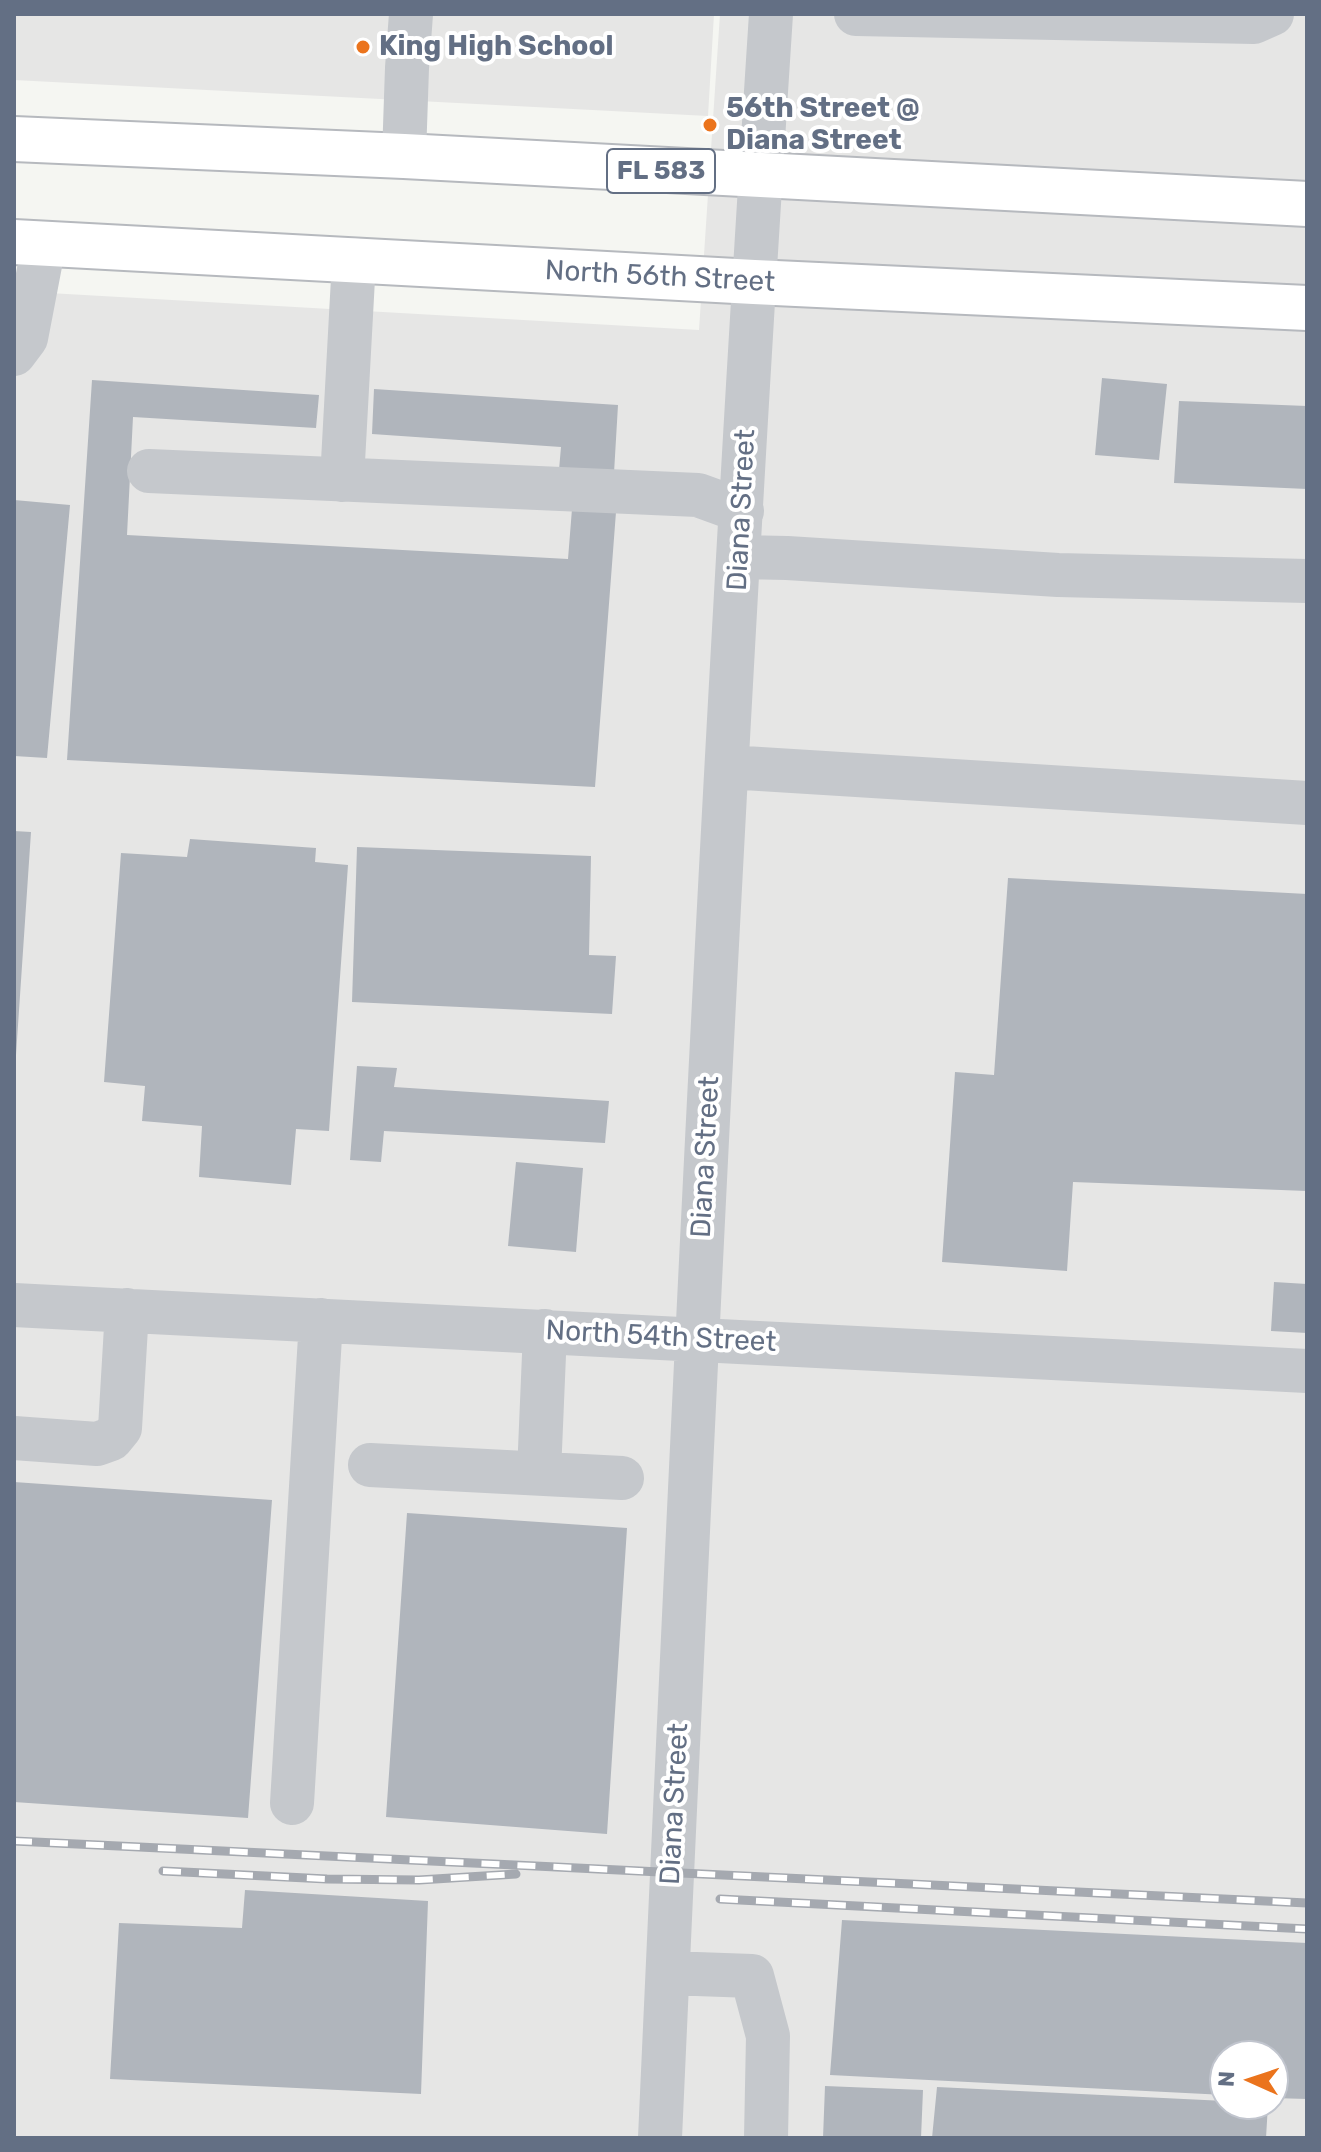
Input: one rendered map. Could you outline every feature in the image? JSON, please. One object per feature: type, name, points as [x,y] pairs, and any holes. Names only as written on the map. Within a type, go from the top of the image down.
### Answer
[{"type":"main road","name":"FL 583","points":[[14,139],[404,156],[1307,204]]},
{"type":"main road","name":"North 56th Street","points":[[29,243],[1307,308]]},
{"type":"street","points":[[404,156],[411,14]]},
{"type":"street","name":"Diana Street","points":[[660,2138],[696,1339],[771,14]]},
{"type":"street","points":[[856,14],[1254,22],[1272,14]]},
{"type":"street","points":[[14,354],[26,338],[29,243]]},
{"type":"street","points":[[342,480],[354,260]]},
{"type":"street","points":[[149,471],[698,495],[742,511]]},
{"type":"street","points":[[739,557],[1058,575],[1307,581]]},
{"type":"street","points":[[728,767],[1307,803]]},
{"type":"street","name":"North 54th Street","points":[[14,1305],[1307,1371]]},
{"type":"street","points":[[14,1438],[97,1444],[111,1439],[120,1428],[127,1310]]},
{"type":"street","points":[[292,1803],[321,1320]]},
{"type":"street","points":[[539,1473],[545,1331]]},
{"type":"street","points":[[370,1465],[622,1478]]},
{"type":"street","points":[[668,1973],[752,1976],[768,2036],[766,2138]]},
{"type":"shaded area","name":"King High School","points":[[14,14],[714,14],[708,116],[14,80]]},
{"type":"shaded area","points":[[720,14],[1307,14],[1307,2138],[14,2138],[14,291],[699,330]]},
{"type":"building","points":[[1102,378],[1167,384],[1159,460],[1095,455]]},
{"type":"building","points":[[92,380],[319,395],[316,428],[133,417],[127,535],[568,559],[572,509],[616,512],[595,787],[67,760]]},
{"type":"building","points":[[374,389],[618,405],[614,473],[559,470],[561,447],[372,434]]},
{"type":"building","points":[[1179,401],[1307,406],[1307,489],[1174,483]]},
{"type":"building","points":[[14,500],[70,505],[47,758],[14,756]]},
{"type":"building","points":[[14,831],[31,832],[16,1055],[14,1055]]},
{"type":"building","points":[[190,839],[316,848],[315,862],[348,865],[329,1131],[296,1129],[291,1185],[199,1177],[202,1126],[142,1121],[145,1086],[104,1082],[121,853],[187,857]]},
{"type":"building","points":[[357,847],[591,856],[589,955],[616,956],[612,1014],[352,1002]]},
{"type":"building","points":[[1008,878],[1307,894],[1307,1191],[1073,1182],[1067,1271],[942,1262],[955,1072],[994,1075]]},
{"type":"building","points":[[357,1066],[397,1068],[394,1087],[609,1101],[605,1143],[384,1131],[381,1162],[350,1160]]},
{"type":"building","points":[[516,1162],[583,1168],[576,1252],[508,1246]]},
{"type":"building","points":[[1274,1282],[1307,1284],[1307,1333],[1271,1331]]},
{"type":"building","points":[[14,1482],[272,1500],[248,1818],[14,1802]]},
{"type":"building","points":[[407,1513],[627,1528],[607,1834],[386,1817]]},
{"type":"building","points":[[245,1890],[428,1901],[421,2094],[110,2079],[119,1923],[242,1928]]},
{"type":"building","points":[[842,1920],[1307,1943],[1307,2099],[1289,2098],[1289,2040],[1209,2040],[1209,2094],[830,2075]]},
{"type":"building","points":[[825,2086],[923,2090],[921,2138],[823,2138]]},
{"type":"building","points":[[937,2087],[1209,2100],[1209,2120],[1267,2120],[1266,2138],[932,2138]]},
{"type":"railway","points":[[14,1841],[1307,1903]]},
{"type":"railway","points":[[163,1871],[419,1880],[516,1874]]},
{"type":"railway","points":[[720,1899],[1307,1929]]},
{"type":"place","name":"King High School","points":[[363,47]]},
{"type":"place","name":"56th Street @ Diana Street","points":[[710,125]]}]
